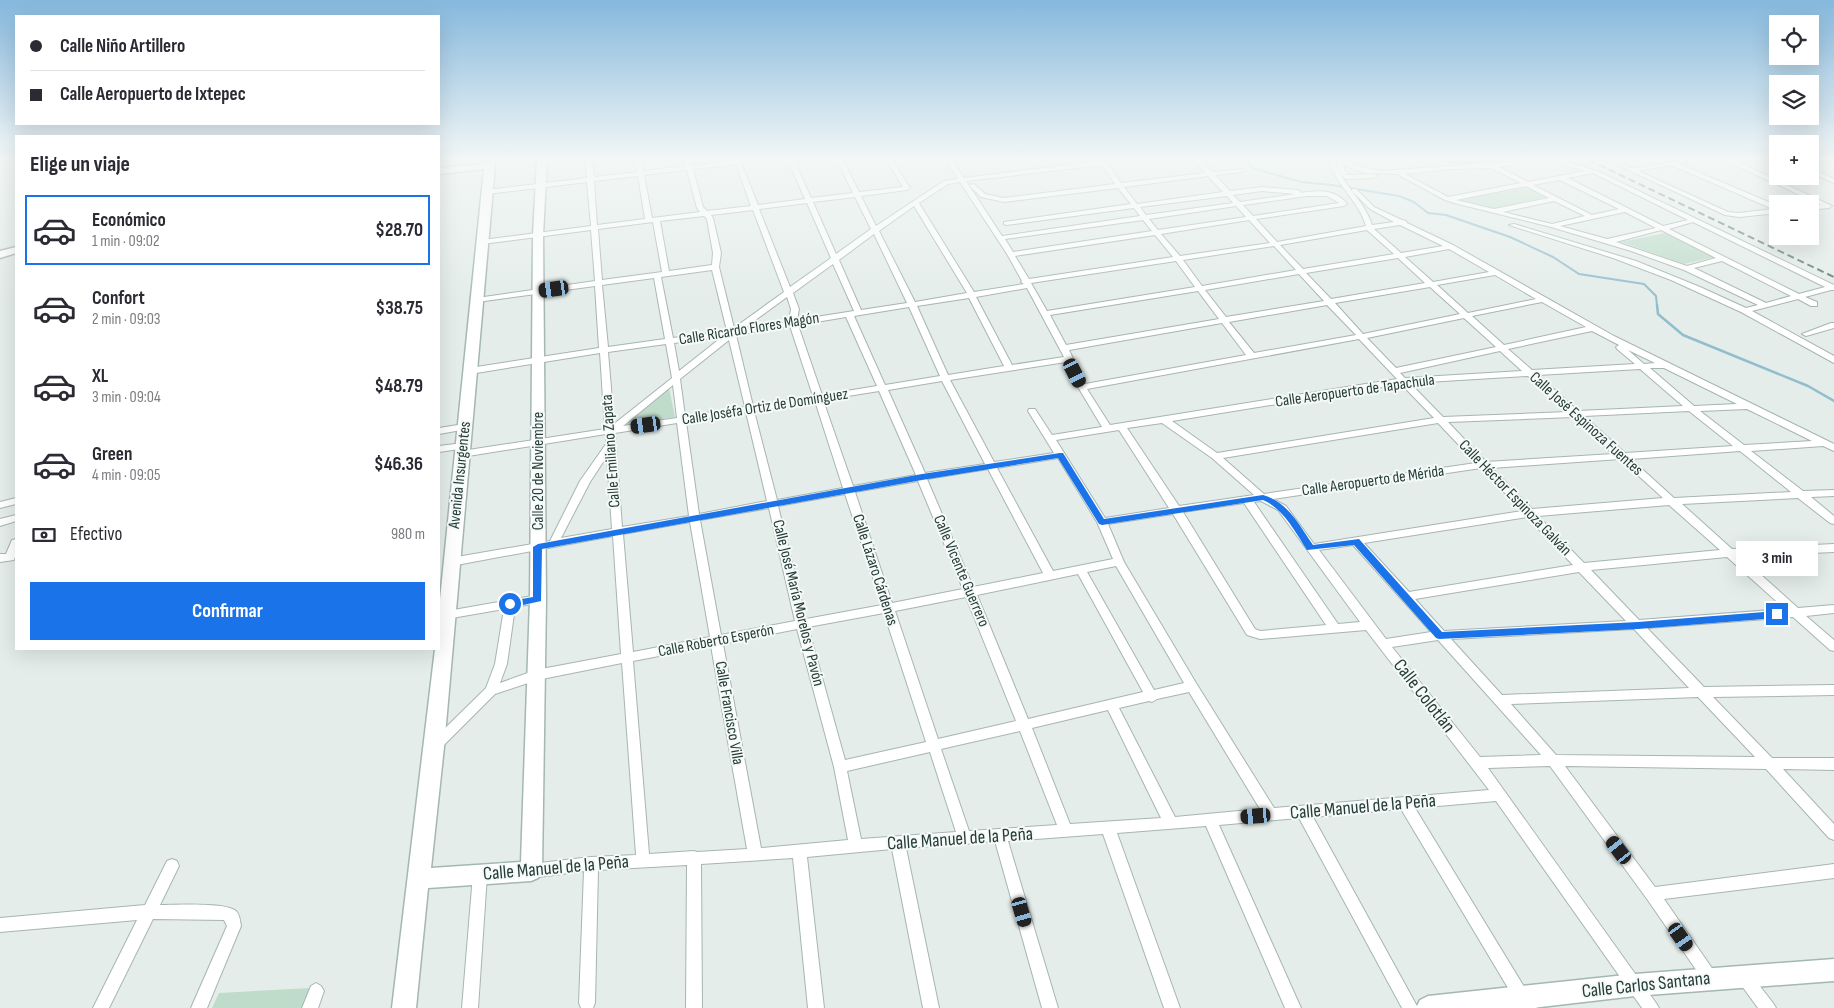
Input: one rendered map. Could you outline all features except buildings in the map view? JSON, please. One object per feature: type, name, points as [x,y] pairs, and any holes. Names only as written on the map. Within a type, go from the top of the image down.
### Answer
[{"type":"street","name":"Avenida Insurgentes","points":[[404,1008],[434,747],[485,207]]},
{"type":"street","name":"Calle 20 de Noviembre","points":[[531,871],[538,599],[538,235],[540,207]]},
{"type":"street","name":"Calle Emiliano Zapata","points":[[592,207],[643,861]]},
{"type":"street","name":"Calle Francisco Villa","points":[[649,207],[662,275],[668,341],[676,378],[694,517],[755,855]]},
{"type":"street","name":"Calle José María Morelos y Pavón","points":[[700,207],[710,218],[716,252],[714,267],[774,503],[802,625],[840,767],[856,847]]},
{"type":"street","points":[[482,242],[748,207]]},
{"type":"street","name":"Calle Lázaro Cárdenas","points":[[756,207],[790,293],[795,309],[794,322],[818,398],[965,839]]},
{"type":"street","name":"Calle Vicente Guerrero","points":[[813,207],[836,259],[854,313],[883,388],[970,592],[1066,831]]},
{"type":"street","points":[[864,207],[912,304],[945,378],[1050,575]]},
{"type":"street","points":[[611,430],[732,333],[908,207]]},
{"type":"street","points":[[918,207],[970,294],[1009,368]]},
{"type":"street","points":[[981,207],[1011,254],[1064,348],[1082,387],[1107,428]]},
{"type":"street","points":[[1006,223],[1128,207]]},
{"type":"street","points":[[1137,207],[1252,357]]},
{"type":"street","points":[[1000,238],[1215,207]]},
{"type":"street","name":"Calle Héctor Espinoza Galván","points":[[1240,207],[1440,420],[1532,513],[1702,692],[1834,834]]},
{"type":"street","points":[[1011,254],[1328,207]]},
{"type":"street","name":"Calle José Espinoza Fuentes","points":[[1360,207],[1365,213],[1370,229],[1834,647]]},
{"type":"street","points":[[1371,207],[1404,222],[1450,247],[1611,338],[1834,448]]},
{"type":"street","points":[[1474,207],[1608,241],[1687,268],[1765,305]]},
{"type":"street","points":[[1491,212],[1515,207]]},
{"type":"street","points":[[1570,207],[1590,217]]},
{"type":"street","points":[[1618,207],[1814,304]]},
{"type":"street","points":[[1668,207],[1833,287]]},
{"type":"street","points":[[1712,207],[1727,214],[1769,211]]},
{"type":"street","points":[[1553,226],[1624,210]]},
{"type":"street","points":[[1608,241],[1695,220]]},
{"type":"street","name":"Calle Ricardo Flores Magón","points":[[470,371],[604,350],[732,333],[1404,222]]},
{"type":"street","points":[[1512,225],[1649,268],[1781,329],[1834,360]]},
{"type":"street","points":[[1044,314],[1450,247]]},
{"type":"street","points":[[0,255],[15,250]]},
{"type":"street","points":[[1687,268],[1723,258]]},
{"type":"street","points":[[477,300],[714,267]]},
{"type":"street","points":[[1064,348],[1496,273]]},
{"type":"street","points":[[1744,311],[1833,287]]},
{"type":"street","points":[[1082,387],[1252,357],[1542,300]]},
{"type":"street","points":[[1806,334],[1834,325]]},
{"type":"street","points":[[1395,371],[1594,328]]},
{"type":"street","points":[[1611,338],[1692,409],[1834,521]]},
{"type":"street","name":"Calle Joséfa Ortiz de Domínguez","points":[[440,449],[462,450],[538,443],[1068,359]]},
{"type":"street","name":"Calle Aeropuerto de Tapachula","points":[[1050,438],[1403,381],[1642,367],[1664,364]]},
{"type":"street","points":[[1216,456],[1440,420],[1750,406]]},
{"type":"street","points":[[1032,411],[1102,522],[1119,562],[1271,815]]},
{"type":"street","name":"Calle Colotlán","points":[[1162,419],[1216,456],[1263,498],[1282,508],[1383,644],[1477,763],[1651,1008]]},
{"type":"street","points":[[1121,426],[1176,510],[1248,629],[1255,634],[1370,625]]},
{"type":"street","points":[[440,432],[464,427]]},
{"type":"street","name":"Calle Aeropuerto de Mérida","points":[[1102,522],[1484,465],[1825,443]]},
{"type":"street","points":[[553,544],[585,481],[611,444]]},
{"type":"street","points":[[451,562],[694,517],[991,465],[1060,455]]},
{"type":"street","points":[[1310,548],[1532,513],[1672,502],[1834,493]]},
{"type":"street","points":[[1247,500],[1334,627]]},
{"type":"street","points":[[0,505],[15,502]]},
{"type":"street","points":[[0,523],[15,518]]},
{"type":"street","points":[[1356,541],[1553,760],[1652,894],[1710,979]]},
{"type":"street","points":[[5,558],[15,544]]},
{"type":"street","points":[[1406,597],[1582,567],[1730,553],[1834,548]]},
{"type":"street","name":"Calle Roberto Esperón","points":[[491,691],[536,675],[802,625],[1119,562]]},
{"type":"street","points":[[1080,569],[1152,697]]},
{"type":"street","points":[[446,615],[538,599]]},
{"type":"street","points":[[434,747],[491,691],[501,664],[510,604]]},
{"type":"street","points":[[1383,644],[1414,637],[1439,635],[1638,625],[1834,609]]},
{"type":"street","points":[[840,767],[1152,697],[1192,686]]},
{"type":"street","points":[[1499,700],[1702,692],[1834,690]]},
{"type":"street","points":[[1112,706],[1170,823]]},
{"type":"street","points":[[1477,763],[1553,760],[1834,764]]},
{"type":"street","name":"Calle Manuel de la Peña","points":[[419,879],[531,871],[592,864],[755,855],[898,842],[1108,828],[1500,795]]},
{"type":"street","points":[[1405,804],[1526,1003]]},
{"type":"street","points":[[1303,812],[1410,1008]]},
{"type":"street","points":[[1210,819],[1292,1008]]},
{"type":"street","points":[[1108,828],[1172,1008]]},
{"type":"street","points":[[1000,836],[1050,1008]]},
{"type":"street","points":[[898,842],[931,1008]]},
{"type":"street","points":[[799,851],[816,1008]]},
{"type":"street","points":[[694,857],[694,1008]]},
{"type":"street","points":[[588,1002],[592,864]]},
{"type":"street","points":[[101,1008],[172,866]]},
{"type":"street","points":[[1652,894],[1834,871]]},
{"type":"street","points":[[470,1008],[480,875]]},
{"type":"street","points":[[0,925],[150,912],[226,912],[234,921],[198,1008]]},
{"type":"street","name":"Calle Carlos Santana","points":[[1428,1008],[1526,1003],[1636,985],[1834,970]]},
{"type":"street","points":[[1743,976],[1768,1008]]},
{"type":"street","points":[[310,1008],[316,992]]},
{"type":"green space","points":[[1477,207],[1502,207],[1488,210]]},
{"type":"green space","points":[[1665,233],[1715,257],[1684,264],[1621,242]]},
{"type":"green space","points":[[669,388],[675,417],[621,426]]},
{"type":"green space","points":[[311,988],[304,1008],[212,1008],[219,993]]},
{"type":"waterway","points":[[1420,207],[1428,213],[1446,215],[1510,237],[1553,257],[1579,274],[1644,284],[1656,296],[1657,306]]},
{"type":"waterway","points":[[1657,305],[1658,314],[1683,335],[1808,386],[1834,401]]},
{"type":"railway","points":[[1688,207],[1834,277]]},
{"type":"route","points":[[510,604],[538,599],[538,547],[922,477],[1060,455],[1102,522],[1263,498],[1274,502],[1282,508],[1310,548],[1356,541],[1439,635],[1458,636],[1638,625],[1777,614]]}]
